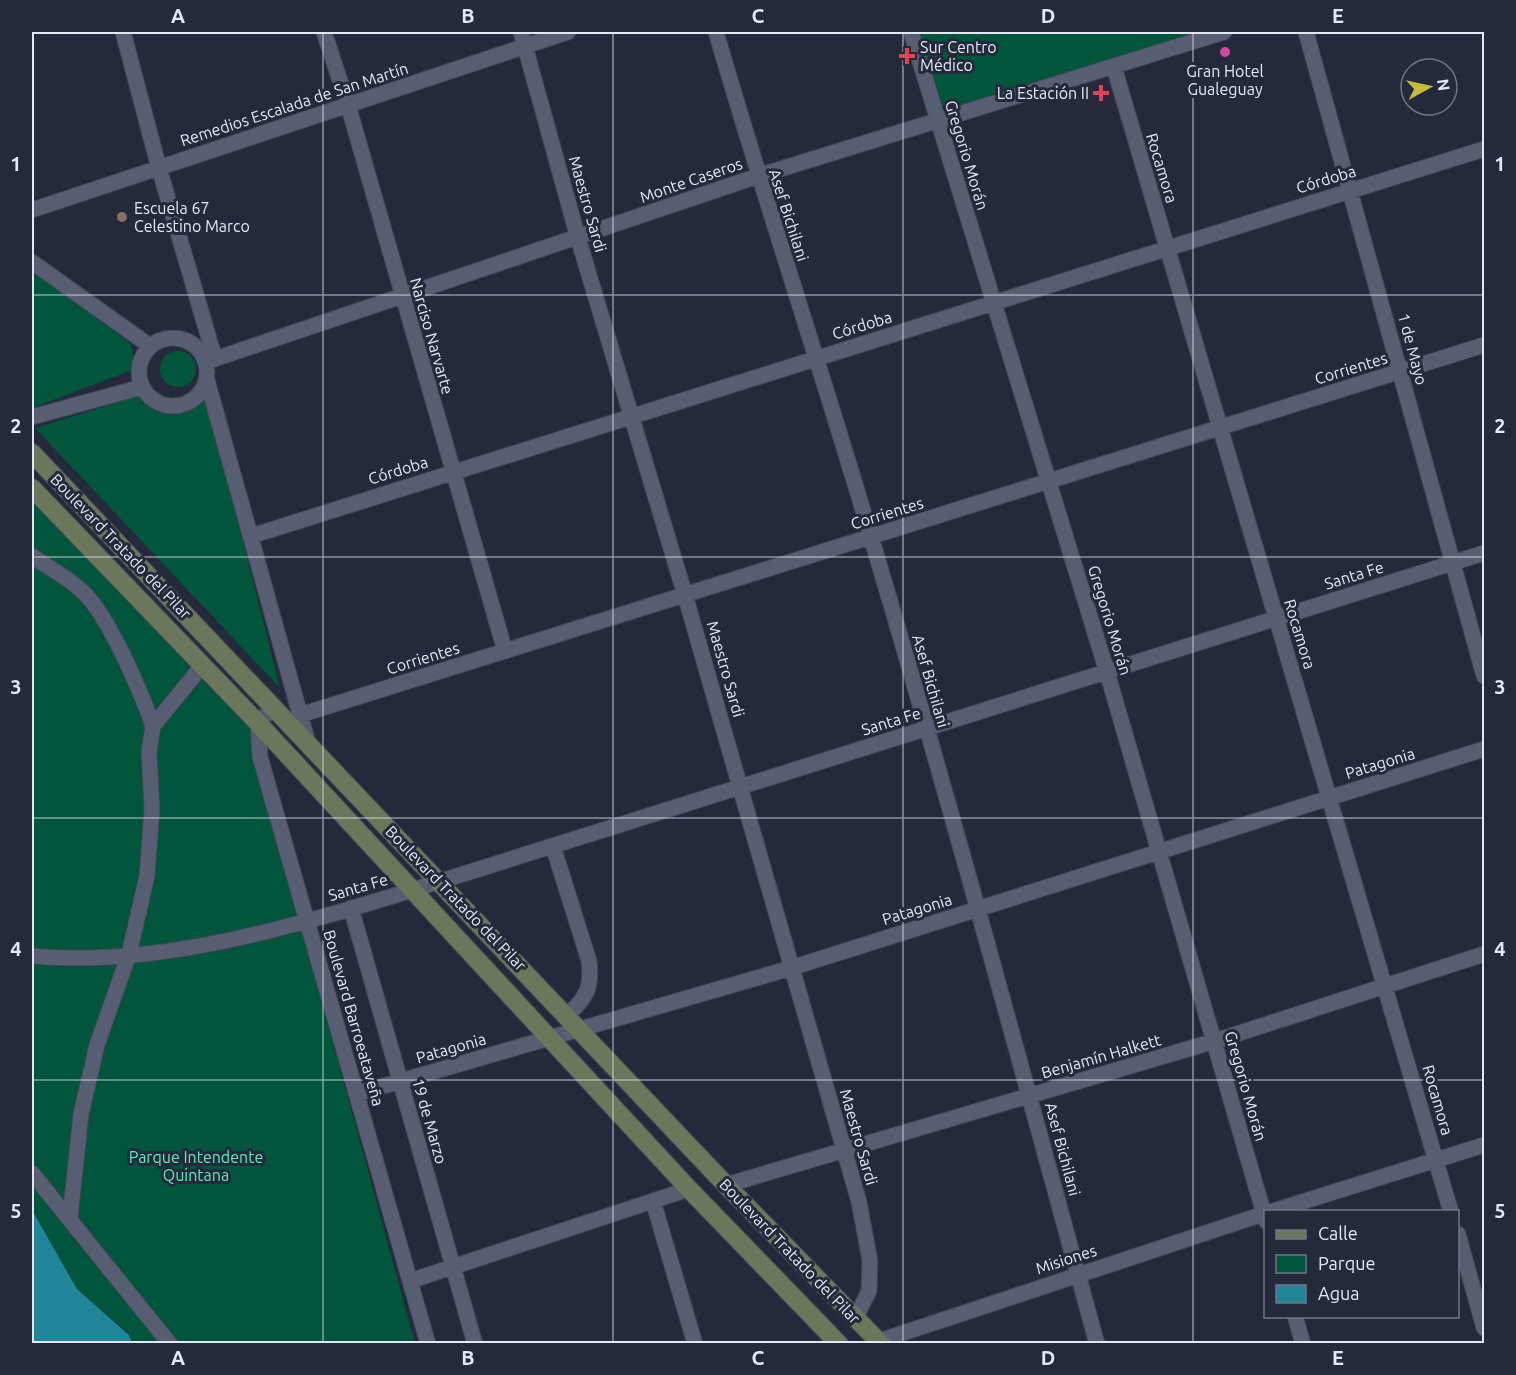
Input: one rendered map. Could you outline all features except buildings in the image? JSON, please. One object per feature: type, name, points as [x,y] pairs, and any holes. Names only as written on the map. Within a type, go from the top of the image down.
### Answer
[{"type":"main road","name":"Boulevard Tratado del Pilar","points":[[32,453],[441,881],[726,1185],[880,1342]]},
{"type":"main road","name":"Boulevard Tratado del Pilar","points":[[32,488],[258,723],[689,1189],[839,1344]]},
{"type":"main road","points":[[202,666],[218,648]]},
{"type":"main road","points":[[354,825],[370,807]]},
{"type":"street","points":[[123,32],[211,360],[207,380],[198,395],[178,406],[166,406],[154,401],[142,387],[139,367],[142,356],[150,346],[171,338],[183,339],[211,360]]},
{"type":"street","name":"Narciso Narvarte","points":[[324,32],[348,105],[505,651]]},
{"type":"street","name":"Remedios Escalada de San Martín","points":[[32,210],[348,105],[523,39],[568,32]]},
{"type":"street","name":"Asef Bichilani","points":[[716,32],[758,176],[871,536],[1030,1095],[1097,1344]]},
{"type":"street","name":"Gregorio Morán","points":[[911,32],[1050,480],[1265,1210]]},
{"type":"street","name":"Monte Caseros","points":[[211,360],[758,176],[1224,32]]},
{"type":"street","name":"1 de Mayo","points":[[1306,32],[1485,676]]},
{"type":"street","name":"Maestro Sardi","points":[[523,39],[578,238],[741,787],[859,1202],[870,1261],[868,1291],[855,1318]]},
{"type":"street","name":"Rocamora","points":[[1114,67],[1450,1210]]},
{"type":"street","name":"Córdoba","points":[[251,536],[1485,149]]},
{"type":"street","points":[[32,262],[150,346]]},
{"type":"street","name":"Corrientes","points":[[300,715],[1485,345]]},
{"type":"street","points":[[207,380],[308,743]]},
{"type":"street","points":[[32,417],[142,387]]},
{"type":"street","name":"Santa Fe","points":[[32,956],[63,959],[193,946],[307,921],[414,890],[1485,553]]},
{"type":"street","points":[[36,561],[86,595],[106,624],[146,706],[153,726],[149,752],[152,808],[147,876],[129,954],[97,1045],[84,1103],[73,1175],[70,1218]]},
{"type":"street","points":[[153,726],[202,666]]},
{"type":"street","points":[[258,723],[274,707]]},
{"type":"street","name":"Boulevard Barroeataveña","points":[[258,723],[257,738],[260,757],[428,1344]]},
{"type":"street","name":"Patagonia","points":[[356,1094],[791,968],[1485,749]]},
{"type":"street","points":[[553,846],[589,961],[591,979],[585,999],[567,1015]]},
{"type":"street","name":"19 de Marzo","points":[[351,908],[475,1344]]},
{"type":"street","name":"Benjamín Halkett","points":[[726,1185],[1215,1041],[1485,954]]},
{"type":"street","name":"Misiones","points":[[1281,1210],[1485,1145]]},
{"type":"street","points":[[32,1173],[170,1344]]},
{"type":"street","points":[[410,1281],[689,1189]]},
{"type":"street","points":[[653,1201],[695,1344]]},
{"type":"street","name":"Misiones","points":[[880,1342],[1078,1274],[1264,1216]]},
{"type":"street","points":[[1459,1237],[1485,1328]]},
{"type":"street","points":[[1295,1318],[1303,1344]]},
{"type":"green space","points":[[912,32],[1220,32],[938,120]]},
{"type":"green space","points":[[32,270],[131,344],[135,369],[32,408]]},
{"type":"green space","points":[[178,351],[191,356],[196,369],[191,382],[178,387],[165,382],[160,369],[165,356]]},
{"type":"green space","points":[[206,394],[280,688],[35,428],[141,395],[156,409],[165,413],[183,413],[200,403]]},
{"type":"green space","name":"Parque Intendente Quintana","points":[[32,497],[250,728],[256,761],[415,1343],[132,1343],[129,1334],[77,1289],[32,1210]]},
{"type":"water","points":[[32,1210],[77,1289],[129,1335],[132,1343],[32,1343]]},
{"type":"place","name":"Gran Hotel Gualeguay","points":[[1225,52]]},
{"type":"place","name":"Sur Centro Médico","points":[[907,56]]},
{"type":"place","name":"La Estación II","points":[[1101,93]]},
{"type":"place","name":"Escuela 67 Celestino Marco","points":[[122,217]]}]
